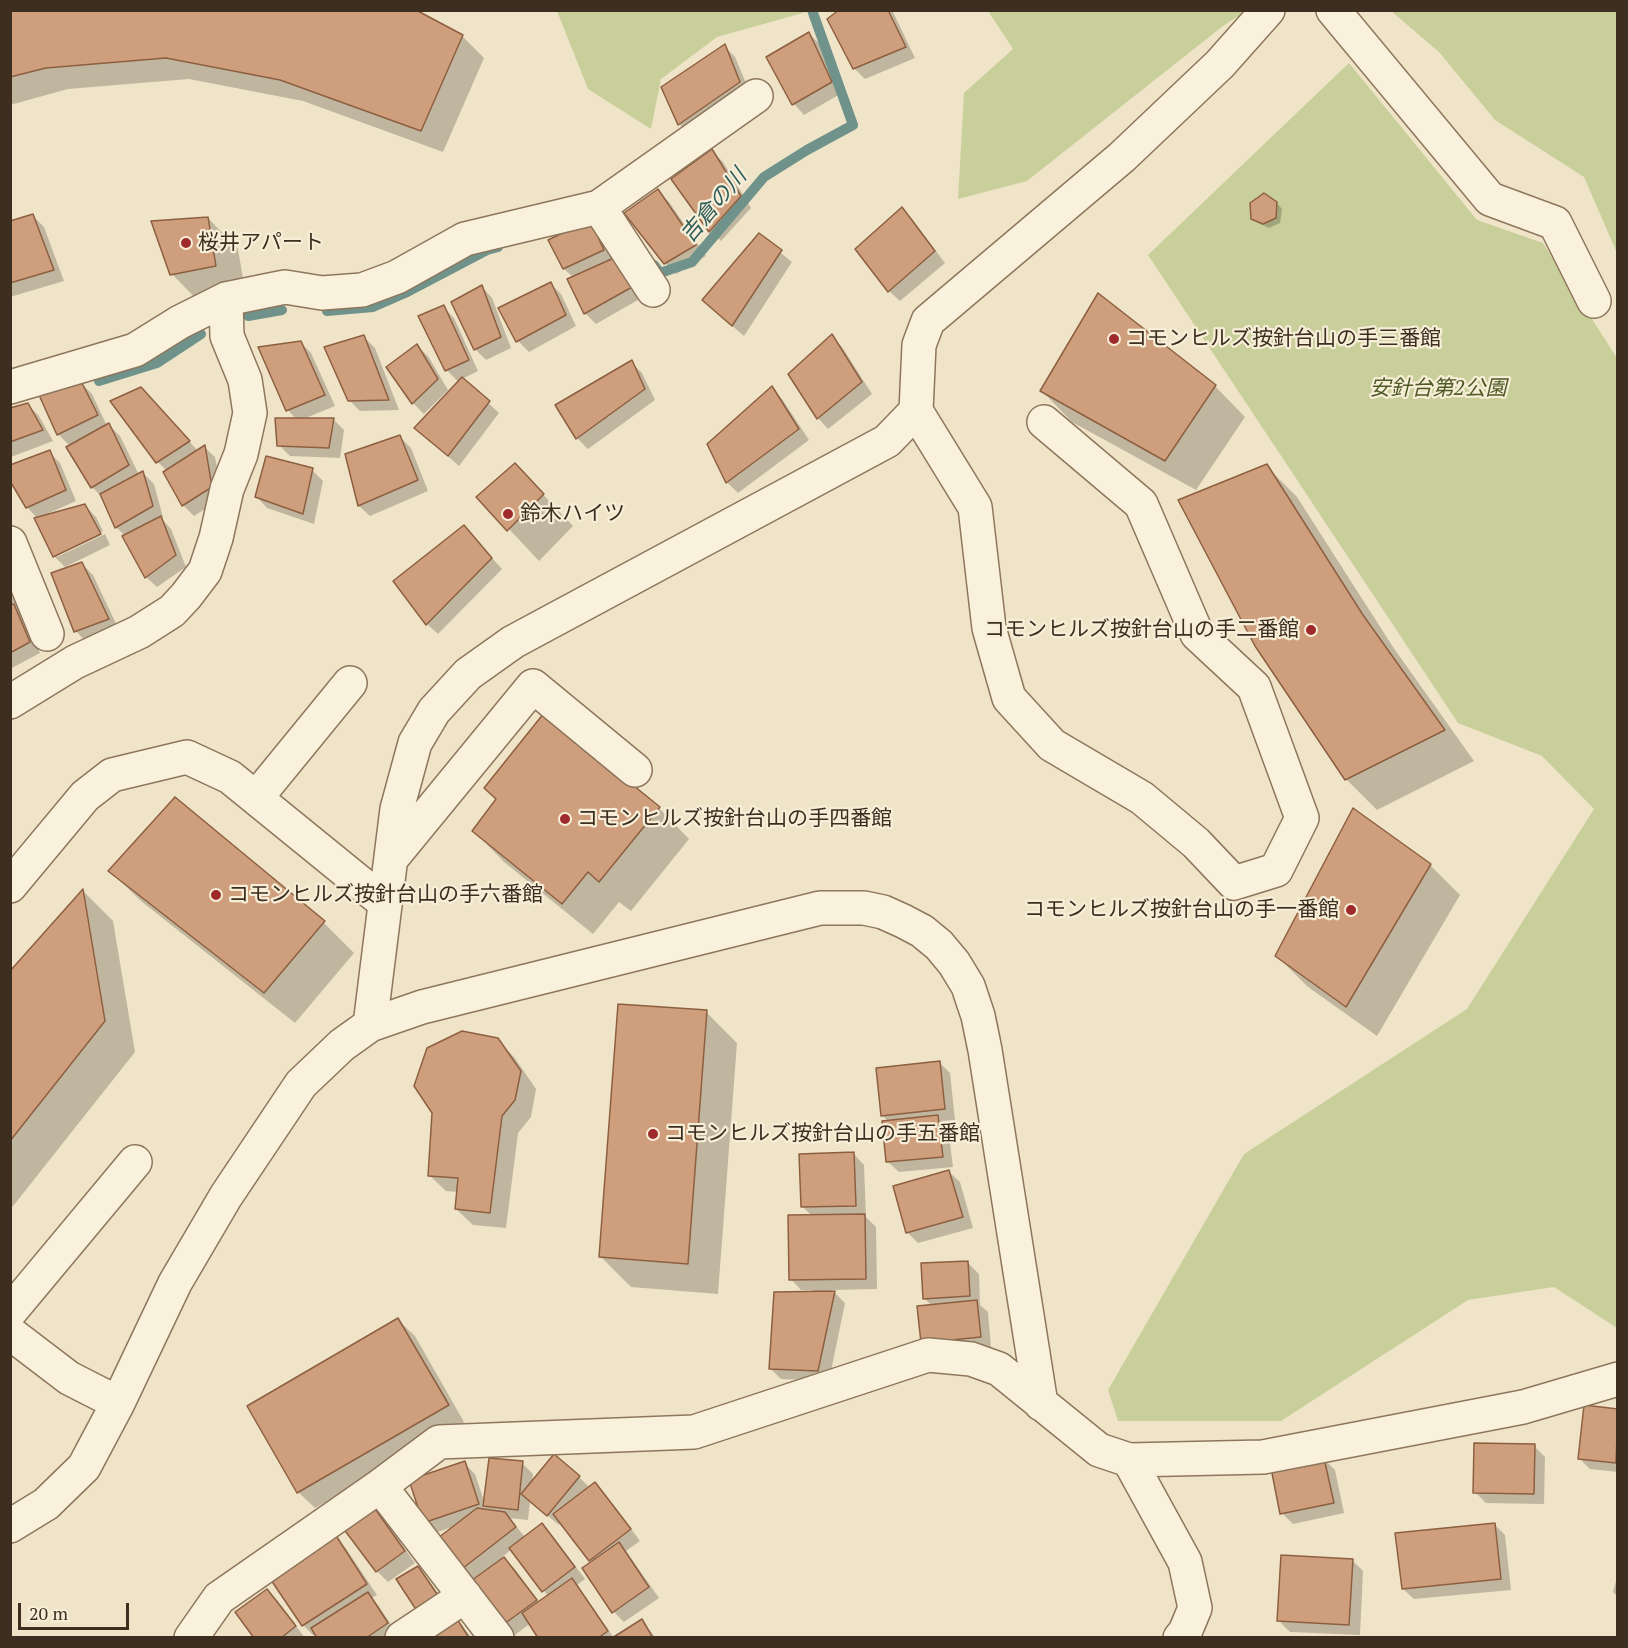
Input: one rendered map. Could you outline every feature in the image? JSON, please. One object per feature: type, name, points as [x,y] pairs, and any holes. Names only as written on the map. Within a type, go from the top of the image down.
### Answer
[{"type":"street","points":[[1044,422],[1141,504],[1197,634],[1254,687],[1302,818],[1276,870],[1234,883],[1196,843],[1142,798],[1052,745],[1009,698],[989,628],[975,507],[916,411],[919,345],[928,321],[1122,157],[1220,63],[1268,10]]},
{"type":"street","points":[[1333,10],[1490,199],[1555,223],[1594,301]]},
{"type":"street","points":[[10,387],[135,350],[180,322],[226,299],[285,287],[322,293],[362,290],[397,277],[465,239],[599,207],[756,96]]},
{"type":"street","points":[[599,207],[653,290]]},
{"type":"street","points":[[10,702],[75,662],[139,632],[172,611],[205,571],[216,538],[227,489],[241,454],[250,413],[245,380],[227,336],[226,299]]},
{"type":"street","points":[[370,1025],[397,810],[415,743],[434,711],[468,674],[513,642],[886,441],[916,411]]},
{"type":"street","points":[[10,543],[47,634]]},
{"type":"street","points":[[256,798],[350,683]]},
{"type":"street","points":[[391,859],[533,686],[634,770]]},
{"type":"street","points":[[10,886],[85,796],[112,775],[187,757],[230,777],[385,903]]},
{"type":"street","points":[[10,1527],[46,1504],[84,1467],[118,1403],[175,1283],[226,1196],[301,1084],[342,1045],[370,1025],[422,1007],[820,908],[864,908],[883,912],[921,931],[939,945],[954,963],[968,986],[978,1016],[1041,1404]]},
{"type":"street","points":[[10,1312],[135,1162]]},
{"type":"street","points":[[10,1333],[69,1378],[118,1403]]},
{"type":"street","points":[[191,1638],[219,1598],[439,1442],[694,1432],[928,1356],[971,1359],[999,1369],[1100,1450],[1129,1460],[1263,1457],[1523,1407],[1617,1379]]},
{"type":"street","points":[[1129,1460],[1185,1562],[1195,1608],[1180,1638]]},
{"type":"street","points":[[380,1486],[497,1638]]},
{"type":"street","points":[[402,1638],[465,1596]]},
{"type":"green space","points":[[557,11],[810,11],[717,37],[661,79],[651,129],[588,89]]},
{"type":"green space","points":[[988,11],[1246,11],[1223,26],[1027,181],[958,199],[964,93],[1013,49]]},
{"type":"green space","points":[[1391,11],[1617,11],[1617,253],[1584,177],[1495,120],[1439,52]]},
{"type":"green space","name":"安針台第2公園","points":[[1349,63],[1477,220],[1543,243],[1617,358],[1617,1328],[1554,1287],[1468,1300],[1281,1421],[1118,1421],[1108,1390],[1244,1154],[1467,1009],[1594,809],[1542,756],[1458,723],[1148,255]]},
{"type":"building","points":[[10,10],[416,10],[463,35],[421,131],[280,80],[166,58],[46,68],[10,77]]},
{"type":"building","points":[[839,10],[888,10],[906,47],[853,69],[827,19]]},
{"type":"building","points":[[809,32],[832,82],[792,105],[766,57]]},
{"type":"building","points":[[725,44],[740,82],[678,125],[661,87]]},
{"type":"building","points":[[712,149],[741,196],[709,232],[671,179]]},
{"type":"building","points":[[658,189],[696,245],[664,264],[624,213]]},
{"type":"building","points":[[1264,193],[1277,202],[1276,218],[1263,224],[1251,219],[1250,203]]},
{"type":"building","points":[[902,207],[935,251],[888,292],[855,249]]},
{"type":"building","points":[[33,214],[54,270],[10,283],[10,221]]},
{"type":"building","name":"桜井アパート","points":[[208,217],[216,266],[170,275],[151,221]]},
{"type":"building","points":[[590,220],[604,250],[563,269],[548,240]]},
{"type":"building","points":[[759,233],[782,250],[732,326],[702,300]]},
{"type":"building","points":[[616,257],[634,286],[584,314],[567,279]]},
{"type":"building","points":[[551,282],[566,315],[516,342],[498,308]]},
{"type":"building","points":[[482,285],[501,337],[474,350],[451,302]]},
{"type":"building","name":"コモンヒルズ按針台山の手三番館","points":[[1098,293],[1216,385],[1165,461],[1040,391]]},
{"type":"building","points":[[444,305],[469,360],[445,371],[418,316]]},
{"type":"building","points":[[832,334],[862,382],[817,419],[788,374]]},
{"type":"building","points":[[364,335],[389,400],[348,401],[324,347]]},
{"type":"building","points":[[301,341],[325,395],[286,411],[258,347]]},
{"type":"building","points":[[417,344],[438,379],[412,404],[386,367]]},
{"type":"building","points":[[632,360],[645,389],[576,439],[555,405]]},
{"type":"building","points":[[462,377],[490,401],[448,456],[414,428]]},
{"type":"building","points":[[81,381],[98,415],[57,435],[39,395]]},
{"type":"building","points":[[772,386],[799,429],[726,483],[707,444]]},
{"type":"building","points":[[141,387],[190,441],[156,463],[110,401]]},
{"type":"building","points":[[28,403],[43,430],[10,442],[10,408]]},
{"type":"building","points":[[275,418],[334,418],[329,448],[277,446]]},
{"type":"building","points":[[109,423],[129,465],[91,488],[66,447]]},
{"type":"building","points":[[400,435],[418,480],[358,506],[345,454]]},
{"type":"building","points":[[205,445],[212,487],[182,506],[163,472]]},
{"type":"building","points":[[50,450],[66,490],[26,508],[10,481],[10,465]]},
{"type":"building","points":[[266,456],[313,468],[303,514],[255,497]]},
{"type":"building","name":"鈴木ハイツ","points":[[515,463],[544,494],[507,531],[476,497]]},
{"type":"building","name":"コモンヒルズ按針台山の手二番館","points":[[1267,464],[1363,615],[1445,730],[1345,780],[1255,646],[1178,500]]},
{"type":"building","points":[[143,471],[153,506],[115,528],[100,494]]},
{"type":"building","points":[[85,504],[101,534],[53,557],[34,518]]},
{"type":"building","points":[[161,516],[176,555],[145,578],[122,536]]},
{"type":"building","points":[[464,525],[492,558],[426,625],[393,581]]},
{"type":"building","points":[[82,562],[109,619],[74,632],[51,573]]},
{"type":"building","points":[[14,604],[30,642],[10,653],[10,605]]},
{"type":"building","name":"コモンヒルズ按針台山の手四番館","points":[[544,713],[660,807],[599,882],[588,872],[562,904],[472,831],[496,799],[484,788]]},
{"type":"building","name":"コモンヒルズ按針台山の手六番館","points":[[175,797],[325,921],[264,993],[108,871]]},
{"type":"building","name":"コモンヒルズ按針台山の手一番館","points":[[1353,808],[1431,864],[1346,1007],[1275,956]]},
{"type":"building","points":[[83,889],[105,1021],[10,1141],[10,971]]},
{"type":"building","name":"コモンヒルズ按針台山の手五番館","points":[[618,1004],[707,1010],[688,1264],[599,1257]]},
{"type":"building","points":[[462,1031],[498,1038],[521,1071],[515,1100],[502,1116],[490,1213],[455,1209],[458,1178],[428,1176],[432,1113],[414,1086],[427,1048]]},
{"type":"building","points":[[940,1061],[945,1109],[881,1116],[876,1068]]},
{"type":"building","points":[[938,1115],[943,1157],[886,1162],[882,1121]]},
{"type":"building","points":[[854,1152],[856,1206],[801,1207],[799,1154]]},
{"type":"building","points":[[949,1170],[963,1217],[906,1233],[893,1186]]},
{"type":"building","points":[[865,1214],[866,1279],[789,1280],[788,1215]]},
{"type":"building","points":[[968,1261],[970,1296],[923,1299],[921,1263]]},
{"type":"building","points":[[835,1291],[818,1371],[769,1369],[774,1292]]},
{"type":"building","points":[[977,1300],[981,1337],[921,1343],[917,1306]]},
{"type":"building","points":[[398,1318],[449,1405],[297,1493],[247,1406]]},
{"type":"building","points":[[1584,1405],[1618,1409],[1616,1463],[1578,1459]]},
{"type":"building","points":[[1474,1443],[1535,1444],[1534,1494],[1473,1493]]},
{"type":"building","points":[[554,1454],[580,1476],[547,1516],[521,1494]]},
{"type":"building","points":[[489,1458],[523,1461],[518,1510],[483,1506]]},
{"type":"building","points":[[1324,1458],[1334,1503],[1280,1514],[1271,1468]]},
{"type":"building","points":[[465,1461],[479,1504],[423,1523],[409,1480]]},
{"type":"building","points":[[595,1482],[631,1529],[589,1561],[553,1514]]},
{"type":"building","points":[[373,1506],[405,1551],[376,1572],[343,1528]]},
{"type":"building","points":[[477,1508],[505,1512],[516,1527],[458,1572],[434,1541]]},
{"type":"building","points":[[542,1523],[575,1567],[542,1592],[509,1548]]},
{"type":"building","points":[[1495,1523],[1501,1579],[1402,1589],[1395,1533]]},
{"type":"building","points":[[335,1534],[367,1584],[302,1626],[269,1577]]},
{"type":"building","points":[[619,1542],[649,1587],[612,1613],[582,1568]]},
{"type":"building","points":[[1281,1555],[1353,1559],[1349,1625],[1277,1621]]},
{"type":"building","points":[[504,1557],[537,1600],[500,1627],[468,1583]]},
{"type":"building","points":[[418,1566],[439,1597],[417,1611],[396,1579]]},
{"type":"building","points":[[572,1578],[608,1631],[598,1638],[538,1638],[522,1613]]},
{"type":"building","points":[[267,1589],[296,1626],[281,1638],[254,1638],[235,1612]]},
{"type":"building","points":[[368,1592],[388,1623],[366,1638],[317,1638],[311,1628]]},
{"type":"building","points":[[454,1614],[469,1638],[418,1638]]},
{"type":"building","points":[[642,1619],[653,1638],[612,1638]]},
{"type":"waterway","name":"吉倉の川","points":[[654,265],[660,273],[692,262],[764,177],[853,125],[812,10]]},
{"type":"waterway","name":"吉倉の川","points":[[327,311],[373,307],[487,250],[498,247]]},
{"type":"waterway","points":[[248,316],[282,310]]},
{"type":"waterway","name":"吉倉の川","points":[[99,381],[157,363],[201,334]]},
{"type":"place","name":"桜井アパート","points":[[186,243]]},
{"type":"place","name":"コモンヒルズ按針台山の手三番館","points":[[1114,339]]},
{"type":"place","name":"鈴木ハイツ","points":[[508,514]]},
{"type":"place","name":"コモンヒルズ按針台山の手二番館","points":[[1311,630]]},
{"type":"place","name":"コモンヒルズ按針台山の手四番館","points":[[565,819]]},
{"type":"place","name":"コモンヒルズ按針台山の手六番館","points":[[216,895]]},
{"type":"place","name":"コモンヒルズ按針台山の手一番館","points":[[1351,910]]},
{"type":"place","name":"コモンヒルズ按針台山の手五番館","points":[[653,1134]]}]
